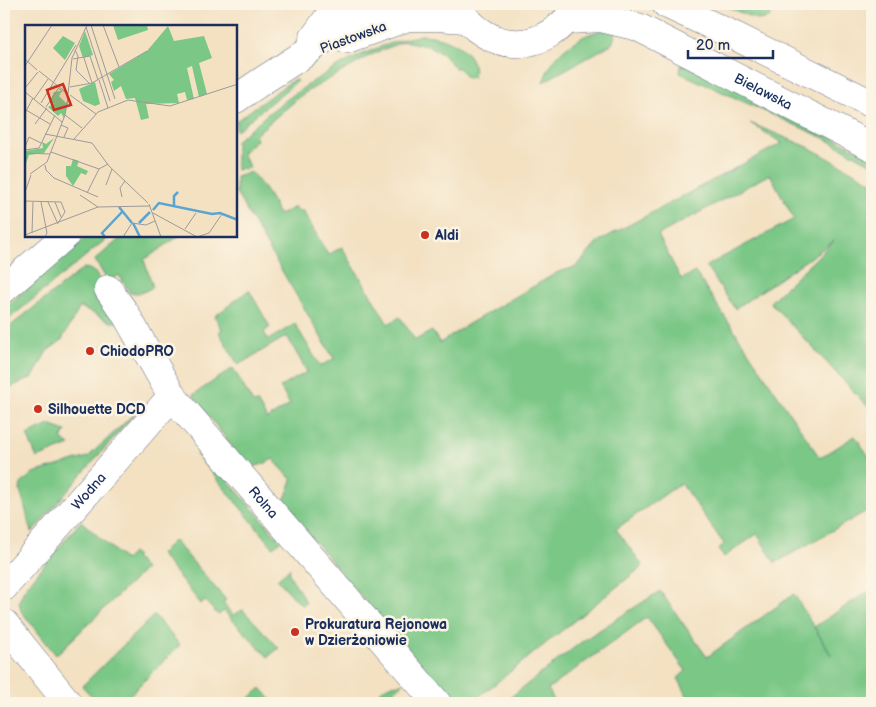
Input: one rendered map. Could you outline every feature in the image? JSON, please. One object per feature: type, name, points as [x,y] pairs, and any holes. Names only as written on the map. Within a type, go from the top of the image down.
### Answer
[{"type":"street","points":[[301,56],[338,4]]},
{"type":"street","name":"Piastowska","points":[[238,98],[301,56],[340,27],[383,4]]},
{"type":"street","points":[[666,4],[872,104]]},
{"type":"street","points":[[460,11],[479,32],[497,41],[517,44],[536,41],[554,32],[574,12]]},
{"type":"street","name":"Piastowska","points":[[301,56],[408,17],[438,17],[460,11]]},
{"type":"street","name":"Bielawska","points":[[574,12],[638,27],[872,147]]},
{"type":"street","points":[[4,289],[62,238]]},
{"type":"street","name":"Rolna","points":[[108,289],[125,313],[172,396],[437,703]]},
{"type":"street","name":"Wodna","points":[[4,587],[172,396]]},
{"type":"street","points":[[4,623],[68,703]]},
{"type":"green space","points":[[720,4],[775,4],[769,18],[758,20]]},
{"type":"green space","points":[[602,30],[617,30],[612,44],[543,82],[552,63],[565,48],[582,37]]},
{"type":"green space","points":[[421,35],[449,41],[465,51],[471,59],[474,67],[473,77],[467,78],[444,55],[428,46],[404,41],[371,55],[303,94],[255,135],[257,139],[242,153],[250,168],[238,170],[238,139],[256,124],[322,76],[370,51]]},
{"type":"green space","points":[[685,63],[872,157],[872,164],[824,138],[680,73],[681,65]]},
{"type":"green space","points":[[294,79],[297,81],[238,129],[238,120]]},
{"type":"green space","points":[[750,123],[808,147],[872,182],[872,411],[770,302],[834,241],[735,309],[706,266],[794,219],[770,174],[658,235],[681,279],[695,272],[820,458],[855,436],[872,461],[872,508],[775,563],[757,534],[724,557],[718,550],[724,544],[681,483],[616,529],[643,566],[471,703],[451,703],[283,504],[292,480],[273,459],[264,464],[248,468],[193,395],[233,368],[253,403],[257,402],[267,419],[290,405],[280,387],[307,372],[287,336],[238,365],[219,332],[222,330],[215,316],[249,290],[270,327],[264,332],[268,340],[295,324],[320,366],[334,359],[238,196],[238,176],[251,172],[266,192],[279,215],[295,207],[299,211],[303,211],[328,255],[342,247],[388,324],[400,317],[415,340],[432,331],[440,343],[467,325],[558,272],[576,267],[599,241],[782,143]]},
{"type":"green space","points":[[86,238],[108,238],[4,323],[4,308]]},
{"type":"green space","points":[[121,238],[176,238],[144,260],[153,287],[141,293],[130,293],[119,275],[108,282],[95,260]]},
{"type":"green space","points":[[84,268],[96,273],[119,322],[111,322],[80,307],[61,341],[47,351],[33,377],[9,388],[10,391],[4,392],[4,331]]},
{"type":"green space","points":[[137,411],[32,532],[20,490],[21,484],[33,473],[88,457]]},
{"type":"green space","points":[[49,425],[66,431],[61,439],[70,445],[37,458],[27,435]]},
{"type":"green space","points":[[201,450],[281,541],[273,547],[196,454]]},
{"type":"green space","points":[[81,521],[125,560],[132,553],[145,569],[56,655],[21,611],[19,601],[25,588]]},
{"type":"green space","points":[[174,540],[226,600],[223,603],[233,615],[243,610],[279,648],[268,657],[224,611],[218,615],[205,601],[201,604],[160,554]]},
{"type":"green space","points":[[290,568],[289,574],[306,602],[302,606],[277,579]]},
{"type":"green space","points":[[660,591],[707,657],[794,594],[814,627],[867,592],[872,602],[872,703],[691,703],[678,678],[686,671],[647,617],[548,689],[554,703],[503,703],[584,640]]},
{"type":"green space","points":[[154,615],[180,645],[122,703],[98,703],[82,686]]},
{"type":"green space","points":[[404,683],[380,703],[366,703],[387,686]]},
{"type":"green space","points":[[261,688],[274,703],[244,703]]},
{"type":"place","name":"Aldi","points":[[425,235]]},
{"type":"place","name":"ChiodoPRO","points":[[90,351]]},
{"type":"place","name":"Silhouette DCD","points":[[38,409]]},
{"type":"place","name":"Prokuratura Rejonowa w Dzierżoniowie","points":[[295,632]]}]
